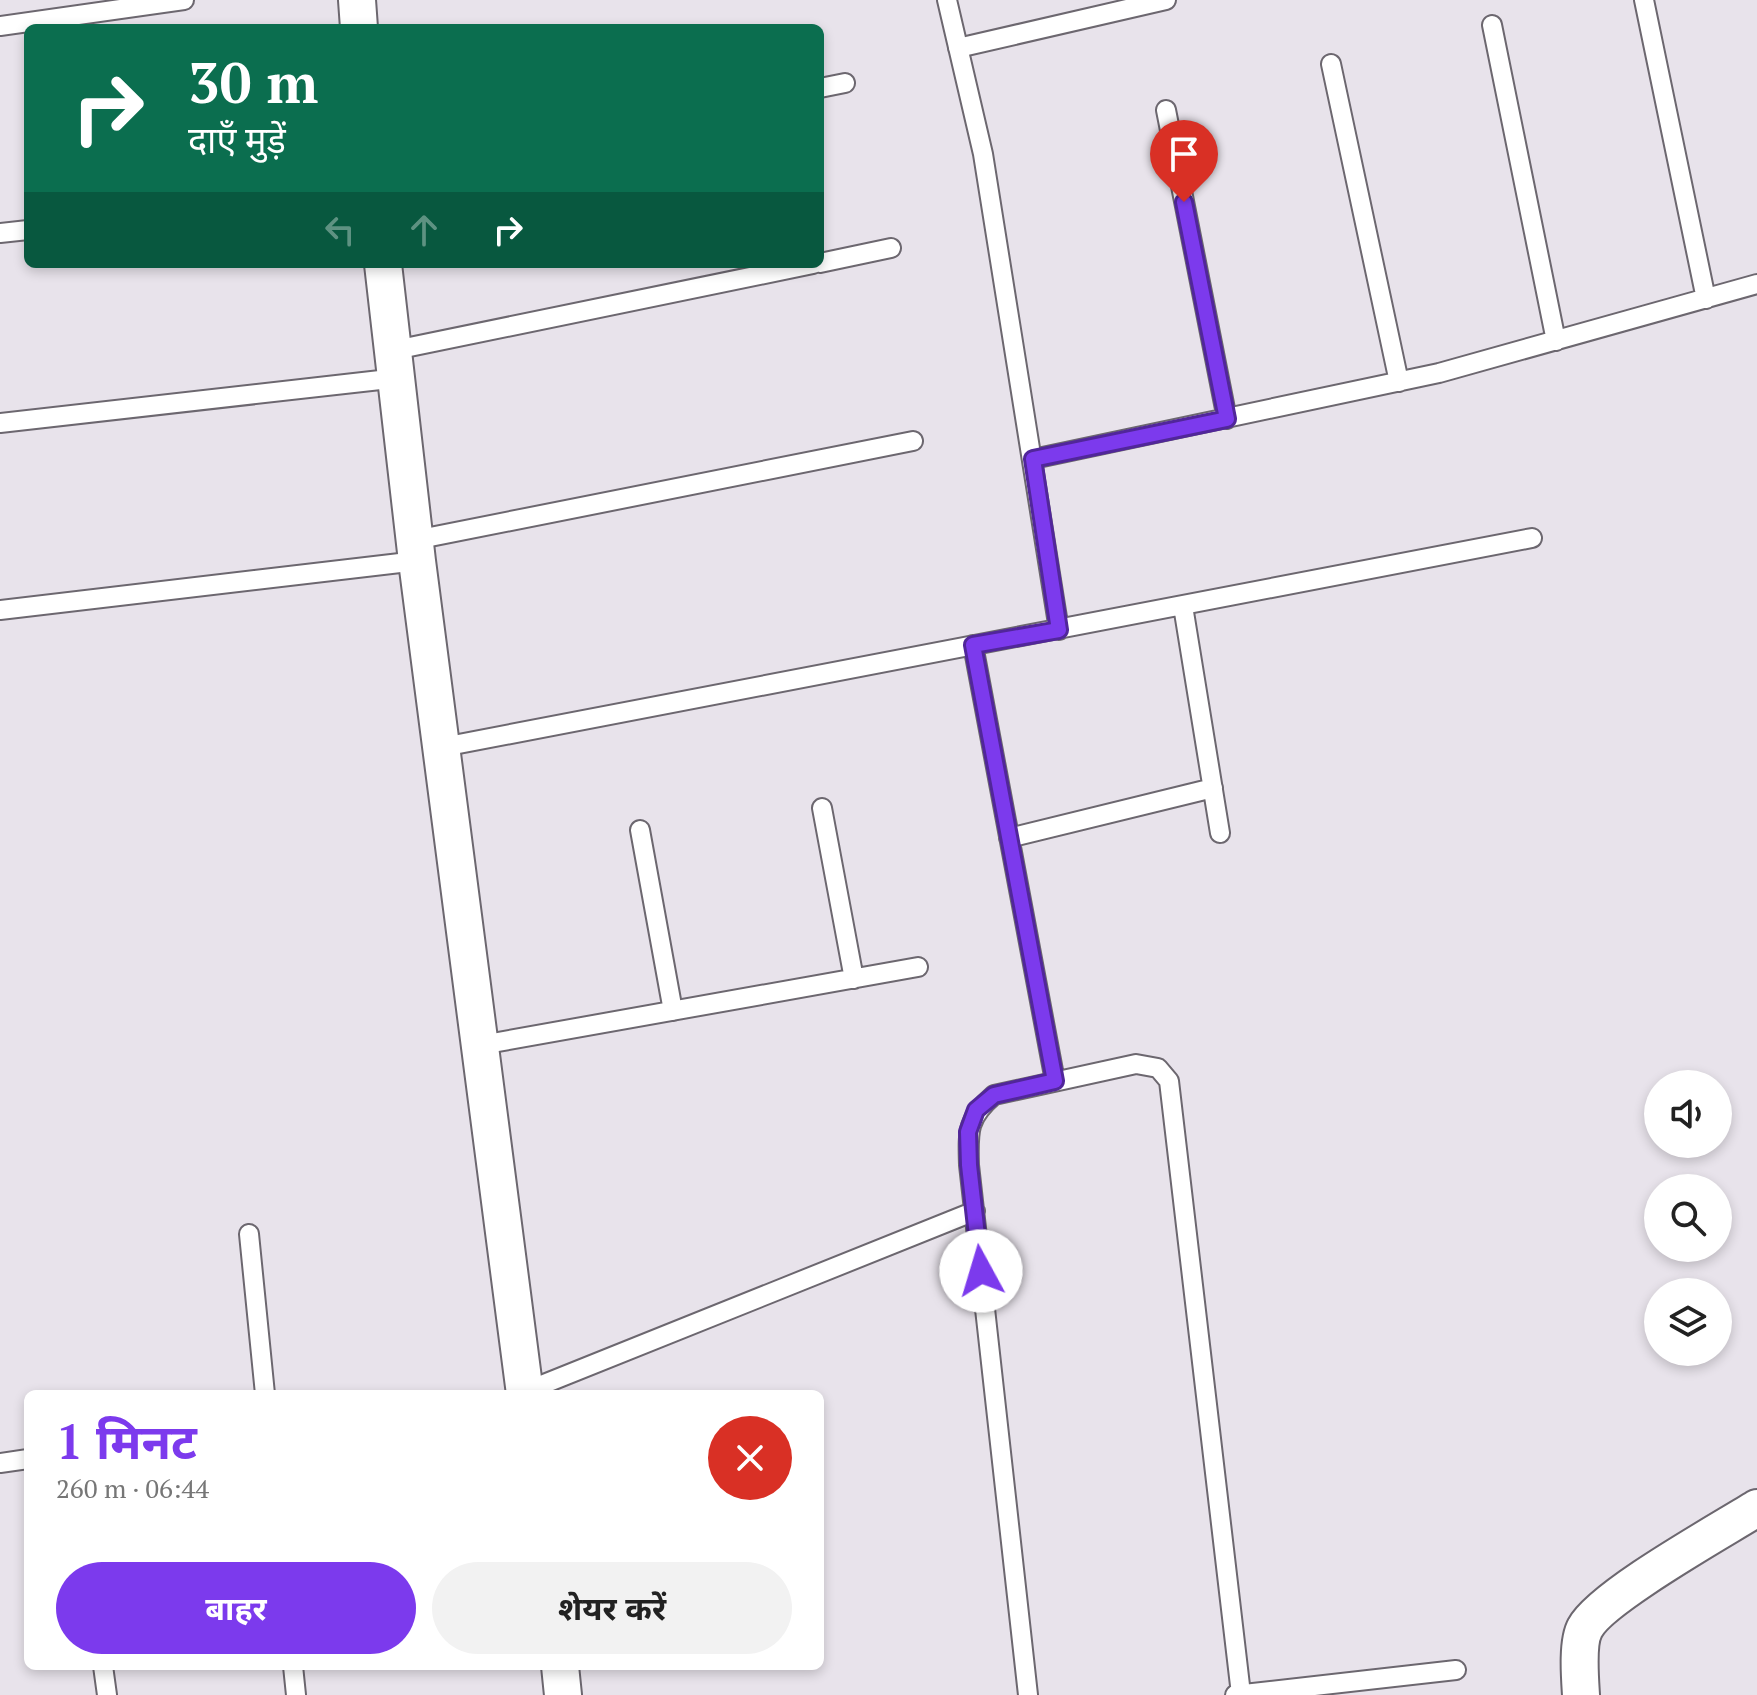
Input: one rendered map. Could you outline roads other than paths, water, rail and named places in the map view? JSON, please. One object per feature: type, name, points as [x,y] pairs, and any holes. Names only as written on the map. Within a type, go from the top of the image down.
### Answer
[{"type":"street","points":[[357,0],[359,24]]},
{"type":"street","points":[[384,268],[416,550],[524,1390]]},
{"type":"street","points":[[1581,1695],[1579,1672],[1584,1628],[1610,1601],[1757,1508]]},
{"type":"street","points":[[560,1670],[563,1695]]},
{"type":"lane","points":[[0,26],[133,3],[184,0]]},
{"type":"lane","points":[[947,0],[983,154],[1059,630]]},
{"type":"lane","points":[[958,48],[1166,0]]},
{"type":"lane","points":[[1644,0],[1706,299]]},
{"type":"lane","points":[[1492,25],[1556,341]]},
{"type":"lane","points":[[1331,64],[1399,382]]},
{"type":"lane","points":[[824,87],[845,83]]},
{"type":"lane","points":[[1166,110],[1227,419]]},
{"type":"lane","points":[[0,233],[24,230]]},
{"type":"lane","points":[[824,262],[891,248]]},
{"type":"lane","points":[[0,423],[396,364],[796,268]]},
{"type":"lane","points":[[1033,459],[1399,382],[1757,284]]},
{"type":"lane","points":[[0,610],[416,550],[913,441]]},
{"type":"lane","points":[[443,747],[1532,538]]},
{"type":"lane","points":[[1183,606],[1220,833]]},
{"type":"lane","points":[[973,645],[1055,1081]]},
{"type":"lane","points":[[1009,838],[1213,788]]},
{"type":"lane","points":[[822,808],[854,979]]},
{"type":"lane","points":[[640,830],[673,1011]]},
{"type":"lane","points":[[481,1045],[918,967]]},
{"type":"lane","points":[[1028,1695],[968,1132],[976,1110],[994,1095],[1136,1064],[1158,1068],[1169,1081],[1241,1694]]},
{"type":"lane","points":[[531,1390],[975,1211]]},
{"type":"lane","points":[[249,1234],[265,1390]]},
{"type":"lane","points":[[0,1463],[24,1460]]},
{"type":"lane","points":[[104,1670],[107,1695]]},
{"type":"lane","points":[[293,1670],[296,1695]]},
{"type":"lane","points":[[1235,1695],[1456,1670]]}]
